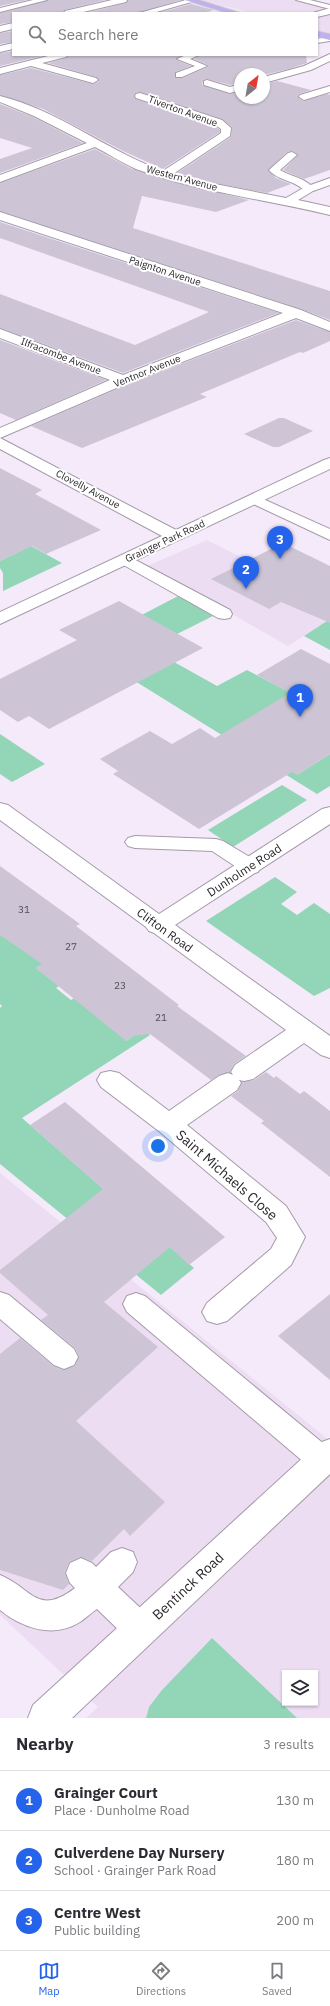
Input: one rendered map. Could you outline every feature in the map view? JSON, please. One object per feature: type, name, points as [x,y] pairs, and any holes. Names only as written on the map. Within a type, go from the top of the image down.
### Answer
[{"type":"main road","points":[[190,0],[234,12]]},
{"type":"street","points":[[72,12],[123,0]]},
{"type":"street","points":[[318,14],[330,11]]},
{"type":"street","points":[[2,28],[12,26]]},
{"type":"street","points":[[2,28],[12,31]]},
{"type":"street","points":[[0,71],[59,56]]},
{"type":"street","points":[[30,63],[93,80]]},
{"type":"street","points":[[304,97],[330,89]]},
{"type":"street","name":"Tiverton Avenue","points":[[140,96],[218,122],[226,128],[239,128]]},
{"type":"street","name":"Western Avenue","points":[[0,99],[23,106],[96,143],[137,166],[191,183],[289,201],[330,211]]},
{"type":"street","points":[[8,111],[23,106]]},
{"type":"street","name":"Tiverton Avenue","points":[[164,175],[226,134],[226,128]]},
{"type":"street","points":[[0,179],[96,143]]},
{"type":"street","points":[[289,201],[309,189],[330,181]]},
{"type":"street","name":"Paignton Avenue","points":[[0,216],[296,314],[330,327]]},
{"type":"street","name":"Ventnor Avenue","points":[[0,434],[123,380],[296,314]]},
{"type":"street","name":"Ilfracombe Avenue","points":[[0,333],[123,380]]},
{"type":"street","name":"Clovelly Avenue","points":[[0,443],[176,536]]},
{"type":"street","name":"Grainger Park Road","points":[[0,619],[330,463]]},
{"type":"street","name":"Clifton Road","points":[[0,810],[157,926],[330,1049]]},
{"type":"street","name":"Dunholme Road","points":[[157,926],[251,867],[330,814]]},
{"type":"street","name":"Saint Michaels Close","points":[[169,1125],[304,1030]]},
{"type":"street","name":"Saint Michaels Close","points":[[110,1080],[169,1125],[276,1214],[291,1237],[281,1257],[217,1312]]},
{"type":"street","name":"Bentinck Road","points":[[46,1718],[326,1457]]},
{"type":"lane","points":[[0,10],[43,0]]},
{"type":"lane","points":[[147,12],[190,0]]},
{"type":"lane","points":[[300,0],[330,7]]},
{"type":"lane","points":[[0,49],[12,46]]},
{"type":"lane","points":[[270,78],[325,61],[328,54]]},
{"type":"lane","points":[[179,75],[203,66],[181,60],[192,56]]},
{"type":"lane","points":[[207,83],[230,90],[234,89]]},
{"type":"lane","points":[[292,155],[274,170],[305,184],[309,189]]},
{"type":"lane","points":[[254,499],[330,535]]},
{"type":"lane","points":[[126,560],[224,614]]},
{"type":"lane","points":[[134,842],[216,845],[251,867]]},
{"type":"lane","points":[[0,1303],[64,1357]]},
{"type":"lane","points":[[136,1304],[326,1457]]},
{"type":"lane","points":[[89,1580],[122,1562]]},
{"type":"lane","points":[[89,1580],[141,1630]]},
{"type":"lane","points":[[0,1590],[24,1610],[46,1616],[68,1612],[86,1598],[89,1580]]},
{"type":"shaded area","points":[[123,0],[202,0],[162,10]]},
{"type":"shaded area","points":[[202,0],[314,0],[330,4],[330,33],[318,30],[318,12],[247,12]]},
{"type":"shaded area","points":[[207,540],[326,600],[307,613],[326,622],[288,646],[147,566]]},
{"type":"shaded area","points":[[0,1173],[330,1441],[330,1718],[86,1718],[98,1707],[0,1615]]},
{"type":"green space","points":[[31,546],[62,563],[3,591],[3,573],[0,568],[0,561]]},
{"type":"green space","points":[[180,595],[215,615],[167,639],[158,653],[217,686],[247,670],[291,693],[297,775],[330,754],[330,786],[317,794],[114,668],[134,619]]},
{"type":"green space","points":[[330,619],[330,650],[304,636]]},
{"type":"green space","points":[[0,734],[45,764],[12,782],[0,774]]},
{"type":"green space","points":[[282,785],[307,800],[233,847],[208,830]]},
{"type":"green space","points":[[275,877],[297,892],[281,904],[297,915],[314,903],[330,914],[330,988],[314,996],[206,921]]},
{"type":"green space","points":[[0,935],[50,959],[36,968],[50,979],[74,977],[56,988],[71,1000],[90,988],[126,1041],[143,1029],[150,1035],[22,1118],[194,1268],[161,1295],[0,1164],[0,1008],[2,1006],[0,1004]]},
{"type":"green space","points":[[212,1638],[282,1704],[282,1706],[284,1706],[297,1718],[146,1718],[149,1707],[162,1690]]},
{"type":"building","points":[[0,0],[27,0],[0,6]]},
{"type":"building","points":[[48,0],[105,0],[65,10],[64,12],[12,12],[12,22],[0,24],[0,13]]},
{"type":"building","points":[[128,0],[180,0],[141,12],[90,12],[126,3]]},
{"type":"building","points":[[191,4],[214,10],[207,12],[162,12]]},
{"type":"building","points":[[12,31],[12,42],[0,44],[0,33]]},
{"type":"building","points":[[12,51],[12,56],[42,56],[0,66],[0,53]]},
{"type":"building","points":[[69,56],[181,56],[176,60],[191,66],[175,72],[176,78],[183,78],[208,67],[208,65],[194,59],[198,56],[306,56],[307,63],[289,69],[270,74],[270,68],[234,68],[234,84],[230,85],[207,79],[203,80],[202,85],[230,94],[234,93],[234,104],[270,104],[270,83],[277,81],[311,90],[299,94],[298,97],[303,101],[327,94],[330,95],[330,170],[304,179],[283,170],[298,155],[292,151],[287,152],[268,170],[276,178],[291,184],[267,193],[210,182],[177,173],[231,137],[232,127],[222,119],[140,92],[135,93],[134,97],[136,99],[213,125],[220,130],[220,132],[163,169],[123,151],[43,109],[0,95],[0,75],[31,68],[93,84],[99,81],[96,77],[48,63]]},
{"type":"building","points":[[0,104],[33,117],[83,143],[0,173],[0,159],[32,148],[0,138]]},
{"type":"building","points":[[95,149],[130,168],[159,178],[249,200],[216,212],[142,196],[133,228],[330,291],[330,320],[301,309],[0,211],[0,183]]},
{"type":"building","points":[[0,222],[279,313],[123,373],[0,328],[0,294],[135,345],[209,312],[0,238]]},
{"type":"building","points":[[296,320],[330,332],[330,341],[200,394],[207,397],[82,448],[31,426],[129,384]]},
{"type":"building","points":[[0,340],[106,380],[16,420],[0,413]]},
{"type":"building","points":[[279,418],[284,418],[313,431],[279,447],[273,447],[244,434]]},
{"type":"building","points":[[0,468],[42,490],[35,494],[101,530],[46,554],[32,546],[0,561]]},
{"type":"building","points":[[283,543],[330,566],[330,623],[281,602],[269,609],[211,579]]},
{"type":"building","points":[[119,601],[203,648],[49,729],[29,716],[18,722],[0,710],[0,679],[77,640],[59,630]]},
{"type":"building","points":[[301,649],[330,664],[330,754],[297,775],[292,772],[199,829],[113,774],[118,771],[100,759],[150,731],[172,744],[200,728],[215,738],[290,693],[257,675]]},
{"type":"building","points":[[0,866],[80,924],[76,926],[179,1005],[177,1006],[246,1056],[234,1064],[230,1072],[219,1075],[211,1080],[150,1034],[133,1036],[126,1041],[36,968],[42,964],[0,935]]},
{"type":"building","points":[[266,1072],[274,1078],[276,1076],[300,1094],[304,1091],[330,1111],[330,1177],[261,1123],[264,1121],[231,1096],[238,1091],[242,1082],[254,1080]]},
{"type":"building","points":[[65,1102],[225,1237],[189,1265],[170,1247],[104,1302],[158,1347],[76,1421],[165,1502],[130,1536],[124,1529],[92,1561],[80,1557],[69,1562],[65,1572],[69,1584],[63,1590],[0,1570],[0,1354],[20,1338],[53,1366],[63,1370],[75,1366],[79,1356],[75,1348],[41,1320],[48,1315],[0,1273],[0,1270],[103,1189],[30,1125]]},
{"type":"building","points":[[330,1294],[330,1380],[278,1336]]},
{"type":"place","name":"Centre West","points":[[280,559]]},
{"type":"place","name":"Culverdene Day Nursery","points":[[246,589]]},
{"type":"place","name":"Grainger Court","points":[[300,717]]}]
